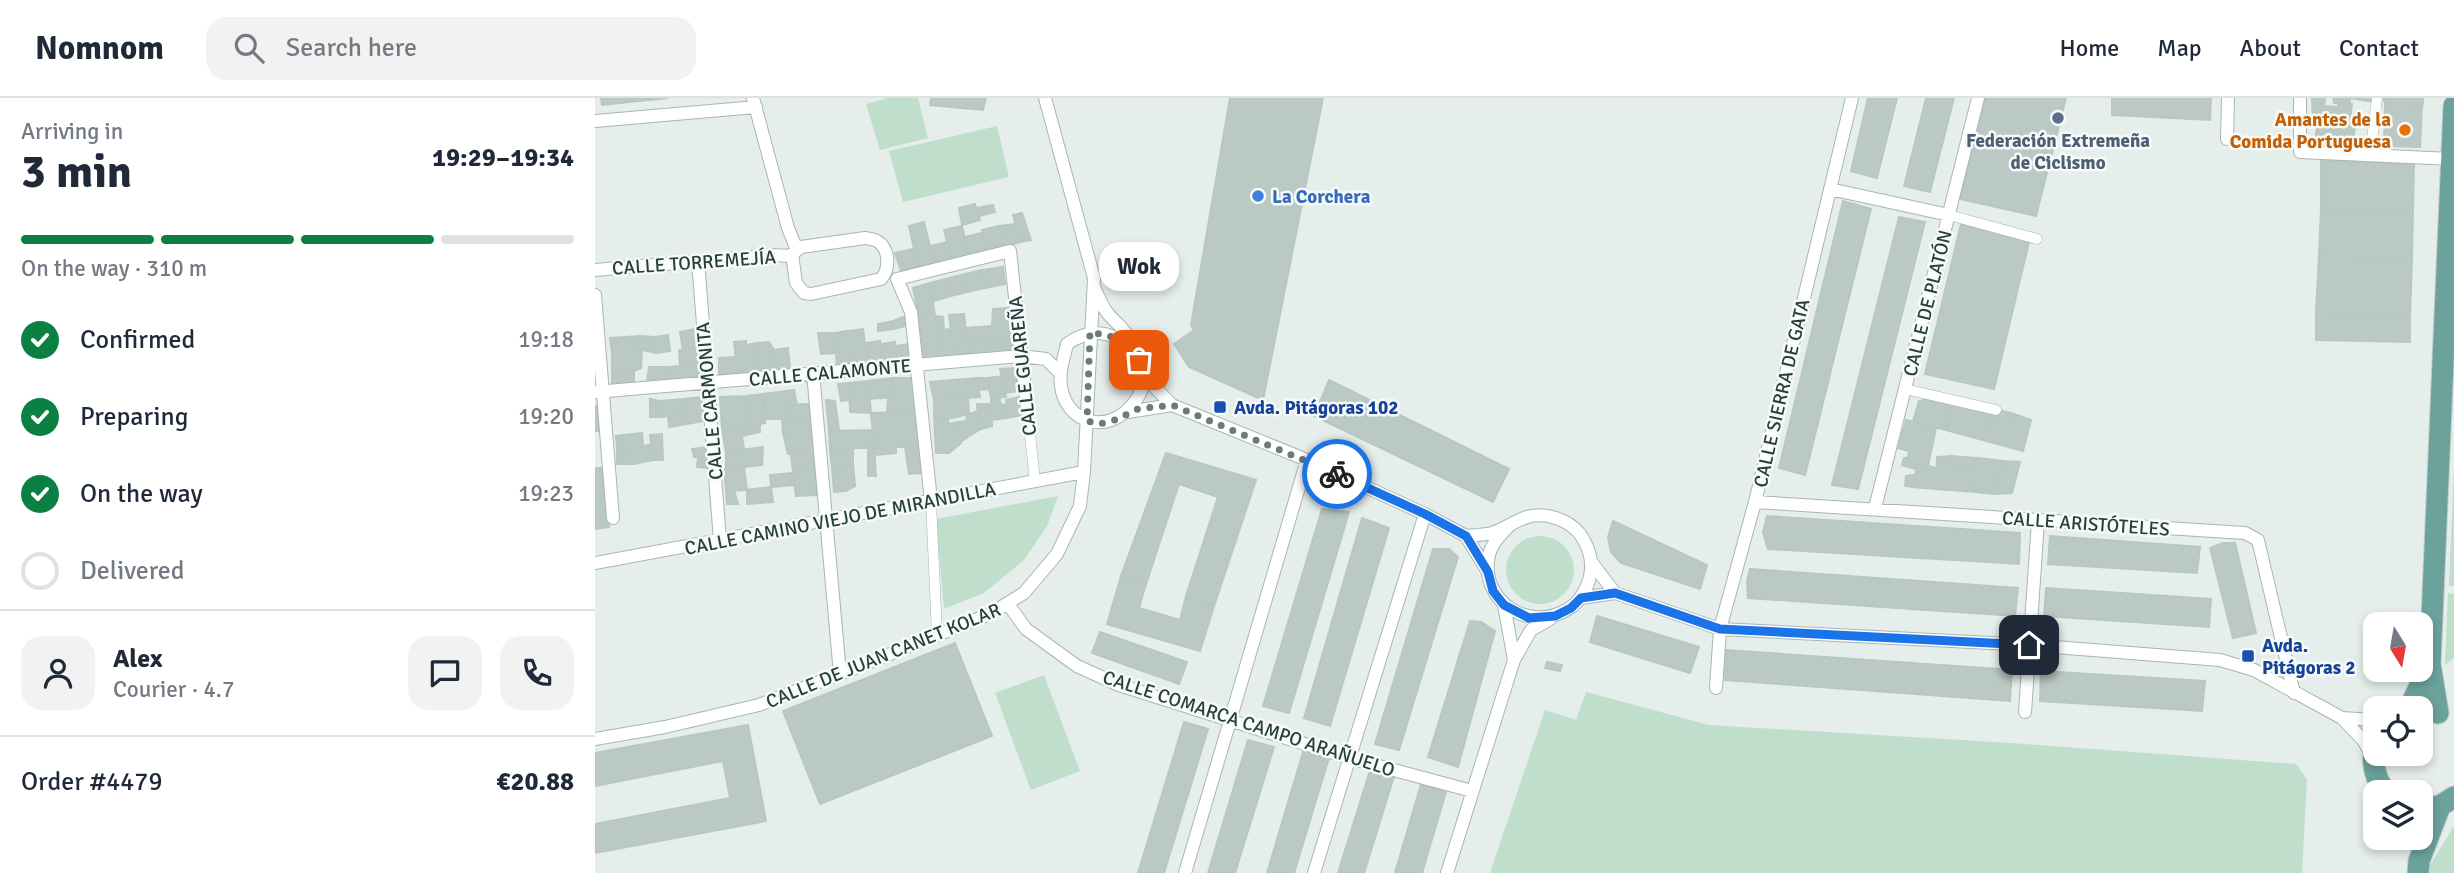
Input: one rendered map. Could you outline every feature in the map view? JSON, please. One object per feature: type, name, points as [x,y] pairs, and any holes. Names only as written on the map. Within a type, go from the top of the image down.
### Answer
[{"type":"main road","points":[[2432,612],[2454,106]]},
{"type":"main road","points":[[2432,682],[2437,715]]},
{"type":"main road","points":[[2419,867],[2438,804]]},
{"type":"street","points":[[1045,98],[1094,278],[1093,287],[1105,310],[1128,336],[1143,375],[1140,394],[1128,412]]},
{"type":"street","name":"CALLE SIERRA DE GATA","points":[[1716,688],[1720,629],[1755,502],[1852,98]]},
{"type":"street","name":"CALLE DE PLATÓN","points":[[1875,508],[1978,98]]},
{"type":"street","points":[[2227,139],[2228,98]]},
{"type":"street","points":[[2300,98],[2300,152],[2452,159]]},
{"type":"street","points":[[2369,156],[2377,98]]},
{"type":"street","name":"CALLE TORREMEJÍA","points":[[595,121],[755,102],[795,253],[595,270]]},
{"type":"street","points":[[1830,189],[1949,215],[2037,239]]},
{"type":"street","points":[[892,275],[811,294],[804,293],[796,283],[795,253],[801,247],[865,238],[877,241],[883,248],[892,275],[911,312],[931,501],[937,635]]},
{"type":"street","name":"CALLE GUAREÑA","points":[[892,275],[1010,251],[1035,481]]},
{"type":"street","name":"CALLE CARMONITA","points":[[698,261],[720,540]]},
{"type":"street","name":"CALLE DE JUAN CANET KOLAR","points":[[595,739],[664,727],[759,705],[990,614],[1024,593],[1058,554],[1080,506],[1093,287]]},
{"type":"street","points":[[595,295],[599,391],[613,518]]},
{"type":"street","points":[[1061,373],[1046,359],[1090,332],[1118,337],[1131,347]]},
{"type":"street","points":[[1067,344],[1061,373],[1062,391],[1072,412],[1087,421],[1099,424],[1115,420],[1128,412],[1172,405]]},
{"type":"street","name":"CALLE CALAMONTE","points":[[599,391],[1021,356],[1046,359]]},
{"type":"street","points":[[813,373],[840,674]]},
{"type":"street","points":[[1143,375],[1172,405],[1307,460],[1425,514],[1466,536],[1488,572],[1493,591],[1504,605],[1529,618],[1555,616]]},
{"type":"street","points":[[1906,389],[1996,410]]},
{"type":"street","points":[[1185,873],[1307,460]]},
{"type":"street","name":"CALLE CAMINO VIEJO DE MIRANDILLA","points":[[595,563],[1084,472]]},
{"type":"street","name":"CALLE ARISTÓTELES","points":[[1755,502],[2241,533],[2258,540],[2294,693]]},
{"type":"street","points":[[1314,873],[1425,514]]},
{"type":"street","points":[[1466,536],[1491,533],[1528,517],[1546,515],[1563,521],[1578,531],[1587,546],[1592,563],[1615,593]]},
{"type":"street","points":[[2025,712],[2038,521]]},
{"type":"street","points":[[1488,572],[1489,554],[1497,538],[1510,525]]},
{"type":"street","points":[[1447,873],[1514,660],[1531,630],[1571,608],[1581,598],[1591,574],[1592,563]]},
{"type":"street","points":[[1581,598],[1615,593],[1720,629],[2029,645],[2220,660],[2254,670],[2342,718],[2363,740]]},
{"type":"street","name":"CALLE COMARCA CAMPO ARAÑUELO","points":[[1008,604],[1026,629],[1077,666],[1119,685],[1349,758],[1472,791]]},
{"type":"street","points":[[1504,605],[1514,660]]},
{"type":"street","points":[[2342,718],[2363,719]]},
{"type":"green space","points":[[888,98],[918,98],[928,138],[880,150],[866,104]]},
{"type":"green space","points":[[997,126],[1009,177],[903,202],[889,151]]},
{"type":"green space","points":[[2454,466],[2454,586],[2449,586]]},
{"type":"green space","points":[[1058,496],[1047,526],[1024,560],[984,593],[944,609],[936,519]]},
{"type":"green space","points":[[1540,536],[1553,539],[1564,546],[1571,557],[1574,570],[1571,583],[1564,594],[1553,601],[1540,604],[1527,601],[1516,594],[1509,583],[1506,570],[1509,557],[1516,546],[1527,539]]},
{"type":"green space","points":[[2448,593],[2454,594],[2454,658],[2445,665]]},
{"type":"green space","points":[[1044,675],[1080,771],[1031,790],[995,693]]},
{"type":"green space","points":[[1586,692],[1709,725],[2296,764],[2307,779],[2302,873],[1490,873],[1545,710],[1576,720]]},
{"type":"green space","points":[[2454,826],[2454,873],[2430,873],[2430,865]]},
{"type":"building","points":[[601,98],[668,98],[602,105]]},
{"type":"building","points":[[931,98],[986,98],[983,110],[930,105]]},
{"type":"building","name":"La Corchera","points":[[1230,98],[1323,98],[1263,400],[1189,367],[1174,344],[1194,330],[1191,325]]},
{"type":"building","points":[[1868,98],[1897,98],[1877,178],[1851,171]]},
{"type":"building","points":[[1926,98],[1954,98],[1930,192],[1904,186]]},
{"type":"building","points":[[1984,98],[2066,98],[2036,216],[1960,199]]},
{"type":"building","points":[[2112,98],[2211,98],[2210,120],[2112,115]]},
{"type":"building","points":[[2312,98],[2325,98],[2324,106],[2352,104],[2349,126],[2355,127],[2353,142],[2330,139],[2330,144],[2315,142],[2318,119],[2313,119]]},
{"type":"building","points":[[2333,98],[2350,98],[2350,104],[2334,103]]},
{"type":"building","points":[[2350,98],[2374,98],[2374,102]]},
{"type":"building","points":[[2383,98],[2423,98],[2423,103],[2422,106],[2385,103]]},
{"type":"building","points":[[2385,103],[2422,106],[2420,147],[2384,146]]},
{"type":"building","points":[[2321,161],[2414,163],[2413,210],[2321,209]]},
{"type":"building","points":[[1843,201],[1871,209],[1805,475],[1779,468]]},
{"type":"building","points":[[975,204],[980,220],[962,225],[959,208]]},
{"type":"building","points":[[993,205],[995,212],[979,216],[977,208]]},
{"type":"building","points":[[2321,209],[2413,210],[2412,260],[2319,255]]},
{"type":"building","points":[[1022,213],[1031,240],[1020,242],[1013,215]]},
{"type":"building","points":[[1899,217],[1925,222],[1858,489],[1832,485]]},
{"type":"building","points":[[924,222],[934,262],[918,267],[909,226]]},
{"type":"building","points":[[1015,224],[1020,242],[1004,247],[999,226]]},
{"type":"building","points":[[1961,224],[2029,242],[1994,389],[1925,374]]},
{"type":"building","points":[[962,226],[969,255],[951,258],[944,230]]},
{"type":"building","points":[[999,226],[1004,247],[987,250],[982,230]]},
{"type":"building","points":[[982,233],[987,250],[969,255],[965,237]]},
{"type":"building","points":[[947,242],[952,261],[935,265],[931,246]]},
{"type":"building","points":[[913,249],[918,267],[901,271],[895,253]]},
{"type":"building","points":[[2319,255],[2412,260],[2410,316],[2316,312]]},
{"type":"building","points":[[1003,267],[1005,284],[985,288],[982,270]]},
{"type":"building","points":[[982,270],[985,288],[967,292],[965,274]]},
{"type":"building","points":[[965,274],[967,292],[951,296],[949,278]]},
{"type":"building","points":[[949,278],[951,296],[934,301],[930,283]]},
{"type":"building","points":[[930,283],[935,316],[919,316],[913,288]]},
{"type":"building","points":[[1008,308],[1011,340],[969,344],[966,328],[992,326],[993,309]]},
{"type":"building","points":[[2316,312],[2410,316],[2410,342],[2316,340]]},
{"type":"building","points":[[964,314],[969,355],[954,358],[949,315]]},
{"type":"building","points":[[906,316],[905,326],[894,329],[893,321]]},
{"type":"building","points":[[919,316],[935,316],[939,359],[924,360]]},
{"type":"building","points":[[935,316],[943,317],[944,330],[950,329],[954,358],[939,359]]},
{"type":"building","points":[[893,321],[894,329],[878,331],[878,324]]},
{"type":"building","points":[[699,328],[698,348],[683,350],[680,332]]},
{"type":"building","points":[[863,329],[868,367],[850,367],[847,331]]},
{"type":"building","points":[[847,331],[850,367],[837,369],[835,333]]},
{"type":"building","points":[[818,333],[835,333],[836,353],[821,354]]},
{"type":"building","points":[[668,335],[670,351],[656,353],[655,337]]},
{"type":"building","points":[[640,336],[642,350],[612,353],[610,338]]},
{"type":"building","points":[[640,336],[655,337],[656,353],[642,350]]},
{"type":"building","points":[[1011,340],[1013,354],[969,358],[969,344]]},
{"type":"building","points":[[746,341],[746,345],[757,343],[759,373],[738,377],[734,342]]},
{"type":"building","points":[[880,341],[882,368],[868,367],[866,343]]},
{"type":"building","points":[[769,342],[774,350],[774,371],[759,373],[757,343]]},
{"type":"building","points":[[895,342],[897,361],[882,362],[880,344]]},
{"type":"building","points":[[909,344],[910,361],[897,361],[895,346]]},
{"type":"building","points":[[698,348],[700,364],[680,366],[679,350]]},
{"type":"building","points":[[788,348],[790,369],[774,371],[774,350]]},
{"type":"building","points":[[642,350],[641,368],[625,375],[612,372],[612,353]]},
{"type":"building","points":[[736,357],[738,377],[719,379],[719,358]]},
{"type":"building","points":[[700,364],[700,375],[671,381],[669,367]]},
{"type":"building","points":[[649,367],[669,367],[671,381],[647,382]]},
{"type":"building","points":[[1016,368],[1018,391],[1005,393],[1000,369]]},
{"type":"building","points":[[634,371],[634,384],[612,387],[612,372],[625,375]]},
{"type":"building","points":[[1002,376],[1006,397],[991,398],[987,378]]},
{"type":"building","points":[[893,378],[915,378],[917,412],[887,412],[888,398],[895,397]]},
{"type":"building","points":[[893,378],[895,397],[869,399],[868,381]]},
{"type":"building","points":[[977,378],[980,397],[934,400],[930,382]]},
{"type":"building","points":[[977,378],[987,378],[990,389],[979,390]]},
{"type":"building","points":[[1329,380],[1509,469],[1493,502],[1314,416]]},
{"type":"building","points":[[868,381],[871,413],[850,412],[849,383]]},
{"type":"building","points":[[849,383],[850,400],[841,401],[838,384]]},
{"type":"building","points":[[794,390],[797,405],[786,405],[786,419],[766,419],[763,394]]},
{"type":"building","points":[[763,394],[765,423],[749,426],[747,396]]},
{"type":"building","points":[[1925,394],[1953,400],[1946,430],[1913,421],[1919,401],[1922,402]]},
{"type":"building","points":[[747,396],[749,426],[722,429],[720,397]]},
{"type":"building","points":[[703,397],[704,414],[683,417],[683,399]]},
{"type":"building","points":[[1019,397],[1022,415],[1007,418],[1006,400]]},
{"type":"building","points":[[991,398],[1000,398],[1000,404],[1006,405],[1007,418],[991,420]]},
{"type":"building","points":[[650,399],[660,401],[662,417],[650,417]]},
{"type":"building","points":[[683,399],[683,413],[662,417],[660,401]]},
{"type":"building","points":[[968,399],[969,414],[948,419],[934,417],[934,400]]},
{"type":"building","points":[[826,400],[835,401],[839,430],[829,431]]},
{"type":"building","points":[[1953,400],[1990,411],[1983,440],[1946,430]]},
{"type":"building","points":[[808,404],[812,418],[786,419],[786,405]]},
{"type":"building","points":[[977,404],[991,404],[992,426],[979,430]]},
{"type":"building","points":[[597,406],[599,431],[595,431]]},
{"type":"building","points":[[1990,408],[2011,413],[2008,425],[1988,420]]},
{"type":"building","points":[[978,411],[979,430],[960,442],[959,422],[966,421],[967,415]]},
{"type":"building","points":[[896,412],[917,412],[919,445],[897,447]]},
{"type":"building","points":[[896,412],[896,453],[875,455],[871,413]]},
{"type":"building","points":[[683,413],[683,417],[704,414],[704,421],[669,427],[668,417]]},
{"type":"building","points":[[2011,413],[2031,420],[2023,451],[1983,440],[1988,420],[2008,425]]},
{"type":"building","points":[[934,417],[948,419],[948,424],[959,422],[961,443],[949,453],[936,453]]},
{"type":"building","points":[[812,418],[813,431],[783,433],[782,419]]},
{"type":"building","points":[[1906,420],[1936,428],[1928,466],[1918,463],[1916,469],[1902,465],[1904,458],[1908,458],[1909,451],[1898,448]]},
{"type":"building","points":[[760,424],[760,432],[742,436],[744,449],[726,452],[722,429]]},
{"type":"building","points":[[872,430],[874,447],[830,450],[829,431]]},
{"type":"building","points":[[813,431],[814,454],[788,454],[783,433]]},
{"type":"building","points":[[642,433],[643,446],[630,450],[617,449],[616,436]]},
{"type":"building","points":[[662,434],[663,460],[653,460],[650,435]]},
{"type":"building","points":[[651,444],[653,460],[617,464],[617,449],[630,450]]},
{"type":"building","points":[[919,445],[922,473],[909,474],[905,447]]},
{"type":"building","points":[[707,447],[707,457],[694,457],[692,449]]},
{"type":"building","points":[[763,447],[762,465],[726,469],[726,452]]},
{"type":"building","points":[[868,447],[874,447],[876,476],[868,476]]},
{"type":"building","points":[[853,449],[853,464],[832,467],[830,450]]},
{"type":"building","points":[[1166,453],[1256,480],[1214,606],[1186,596],[1218,497],[1179,484],[1146,584],[1121,576]]},
{"type":"building","points":[[791,454],[814,454],[814,470],[793,473]]},
{"type":"building","points":[[1951,456],[1977,458],[1976,470],[1950,469]]},
{"type":"building","points":[[1951,456],[1950,469],[1976,470],[1975,492],[1936,489],[1937,457]]},
{"type":"building","points":[[698,457],[707,457],[707,468],[697,467]]},
{"type":"building","points":[[1977,458],[2003,461],[2002,471],[1998,470],[1995,494],[1975,492]]},
{"type":"building","points":[[2003,461],[2020,462],[2012,493],[1995,494],[1998,470],[2002,471]]},
{"type":"building","points":[[1918,463],[1936,468],[1936,489],[1912,487]]},
{"type":"building","points":[[853,464],[855,486],[846,491],[834,492],[832,467]]},
{"type":"building","points":[[744,467],[747,490],[726,491],[724,469]]},
{"type":"building","points":[[595,468],[602,468],[604,486],[595,486]]},
{"type":"building","points":[[817,469],[816,495],[796,496],[793,473]]},
{"type":"building","points":[[793,473],[795,485],[771,487],[770,475]]},
{"type":"building","points":[[1915,475],[1912,487],[1905,486],[1906,476]]},
{"type":"building","points":[[604,486],[606,502],[595,502],[595,487]]},
{"type":"building","points":[[771,487],[773,502],[747,504],[747,490]]},
{"type":"building","points":[[734,490],[738,504],[727,504],[726,491]]},
{"type":"building","points":[[595,502],[606,502],[607,515],[595,516]]},
{"type":"building","points":[[1322,509],[1349,512],[1289,713],[1263,706]]},
{"type":"building","points":[[607,515],[609,527],[595,529],[595,516]]},
{"type":"building","points":[[1767,516],[2020,533],[2019,564],[1768,549],[1763,532]]},
{"type":"building","points":[[1362,518],[1389,528],[1330,726],[1304,718]]},
{"type":"building","points":[[1613,521],[1707,565],[1700,589],[1621,563],[1611,552],[1608,537]]},
{"type":"building","points":[[2050,536],[2200,547],[2197,573],[2048,564]]},
{"type":"building","points":[[2223,543],[2235,543],[2256,633],[2233,638],[2210,548]]},
{"type":"building","points":[[1433,549],[1449,549],[1458,557],[1399,750],[1375,744]]},
{"type":"building","points":[[1750,569],[2018,588],[2015,616],[1748,598],[1747,581]]},
{"type":"building","points":[[1121,576],[1146,584],[1139,608],[1180,620],[1186,596],[1214,606],[1200,651],[1107,624]]},
{"type":"building","points":[[2046,588],[2211,599],[2209,627],[2044,616]]},
{"type":"building","points":[[1597,616],[1699,647],[1690,673],[1590,642]]},
{"type":"building","points":[[1470,621],[1481,622],[1495,631],[1458,767],[1428,757]]},
{"type":"building","points":[[1100,632],[1187,662],[1179,684],[1092,653]]},
{"type":"building","points":[[955,643],[992,736],[820,804],[783,711]]},
{"type":"building","points":[[1726,650],[2012,670],[2010,701],[1725,680]]},
{"type":"building","points":[[1547,662],[1562,665],[1560,671],[1545,668]]},
{"type":"building","points":[[2041,671],[2205,681],[2202,711],[2040,701]]},
{"type":"building","points":[[1184,722],[1208,729],[1164,873],[1138,873]]},
{"type":"building","points":[[748,725],[766,821],[595,853],[595,824],[730,798],[723,761],[595,786],[595,753]]},
{"type":"building","points":[[1248,740],[1274,747],[1235,873],[1208,873]]},
{"type":"building","points":[[1304,749],[1329,758],[1294,873],[1267,873]]},
{"type":"building","points":[[1372,764],[1396,770],[1364,873],[1338,873]]},
{"type":"building","points":[[1421,784],[1446,792],[1422,873],[1395,873]]},
{"type":"way so far","points":[[1139,360],[1131,347],[1118,337],[1090,332],[1087,421],[1099,424],[1138,409],[1172,405],[1337,474]]},
{"type":"place","name":"Federación Extremeña de Ciclismo","points":[[2058,118]]},
{"type":"place","name":"Amantes de la Comida Portuguesa","points":[[2405,130]]},
{"type":"place","name":"La Corchera","points":[[1258,196]]},
{"type":"place","name":"Wok","points":[[1139,360]]},
{"type":"place","name":"Avda. Pitágoras 102","points":[[1220,407]]},
{"type":"place","name":"Avda. Pitágoras 2","points":[[2248,656]]},
{"type":"route","points":[[1337,474],[1466,536],[1488,572],[1493,591],[1504,605],[1529,618],[1555,616],[1571,608],[1581,598],[1615,593],[1720,629],[2029,645]]}]
